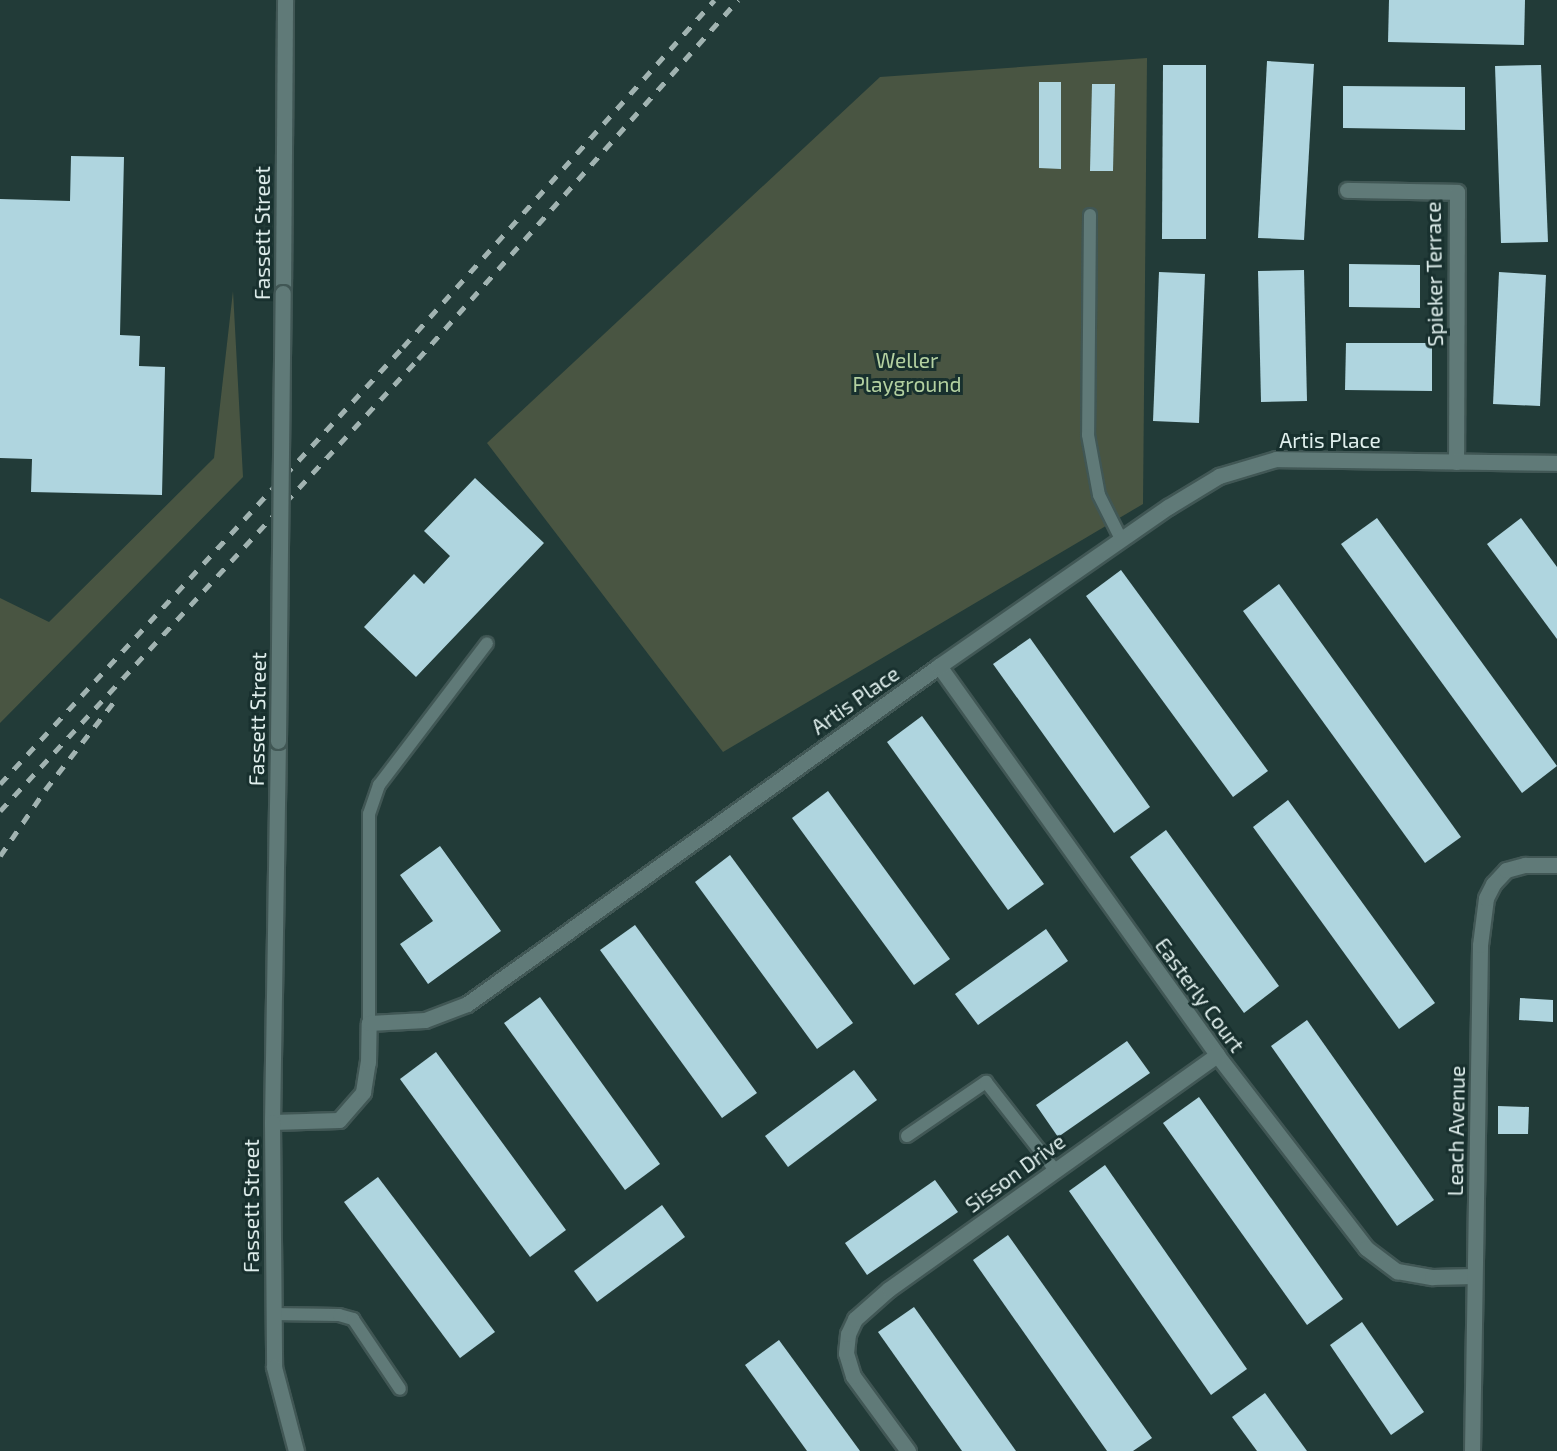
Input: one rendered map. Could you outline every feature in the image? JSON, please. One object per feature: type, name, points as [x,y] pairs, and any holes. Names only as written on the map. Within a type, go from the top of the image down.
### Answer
[{"type":"street","name":"Fassett Street","points":[[285,0],[272,1122],[273,1314],[274,1367],[294,1444]]},
{"type":"street","name":"Spieker Terrace","points":[[1347,190],[1457,192],[1456,462]]},
{"type":"street","name":"Artis Place","points":[[369,1023],[425,1020],[467,1004],[939,666],[1121,539],[1219,476],[1276,459],[1557,464]]},
{"type":"street","name":"Easterly Court","points":[[939,666],[1216,1055],[1366,1248],[1397,1271],[1432,1277],[1474,1276]]},
{"type":"street","name":"Leach Avenue","points":[[1472,1451],[1480,945],[1486,898],[1493,884],[1506,870],[1525,865],[1557,865]]},
{"type":"street","points":[[272,1122],[339,1120],[363,1092],[369,1062],[369,1023]]},
{"type":"street","name":"Sisson Drive","points":[[908,1451],[853,1376],[846,1353],[848,1334],[855,1319],[889,1289],[1216,1055]]},
{"type":"lane","points":[[1090,215],[1088,435],[1099,495],[1121,539]]},
{"type":"lane","points":[[369,1023],[369,814],[379,785],[487,642]]},
{"type":"lane","points":[[907,1136],[986,1082],[1055,1170]]},
{"type":"lane","points":[[273,1314],[339,1315],[353,1319],[400,1389]]},
{"type":"green space","name":"Weller Playground","points":[[1147,58],[1143,504],[723,752],[487,443],[880,77]]},
{"type":"green space","points":[[233,291],[243,477],[0,723],[0,598],[49,622],[214,458]]},
{"type":"building","points":[[1389,0],[1525,0],[1524,45],[1388,42]]},
{"type":"building","points":[[1267,61],[1314,64],[1304,240],[1258,238]]},
{"type":"building","points":[[1163,65],[1206,65],[1206,239],[1162,239]]},
{"type":"building","points":[[1541,65],[1548,242],[1501,243],[1495,66]]},
{"type":"building","points":[[1039,82],[1061,82],[1061,169],[1039,168]]},
{"type":"building","points":[[1092,84],[1115,84],[1113,171],[1090,171]]},
{"type":"building","points":[[1343,86],[1465,87],[1465,130],[1343,128]]},
{"type":"building","points":[[71,156],[124,157],[120,335],[140,336],[139,366],[165,367],[162,495],[31,492],[32,459],[0,458],[0,199],[70,201]]},
{"type":"building","points":[[1349,264],[1420,265],[1420,308],[1349,307]]},
{"type":"building","points":[[1304,270],[1307,401],[1261,402],[1258,271]]},
{"type":"building","points":[[1159,272],[1205,274],[1199,423],[1153,421]]},
{"type":"building","points":[[1499,272],[1546,275],[1540,406],[1493,404]]},
{"type":"building","points":[[1346,343],[1432,343],[1432,391],[1345,390]]},
{"type":"building","points":[[475,478],[544,543],[416,677],[364,627],[414,574],[424,584],[450,556],[424,531]]},
{"type":"building","points":[[1377,518],[1557,766],[1522,793],[1341,544]]},
{"type":"building","points":[[1521,518],[1557,567],[1557,639],[1487,544]]},
{"type":"building","points":[[1121,570],[1268,771],[1233,797],[1086,596]]},
{"type":"building","points":[[1279,584],[1461,837],[1425,863],[1243,611]]},
{"type":"building","points":[[1030,638],[1150,807],[1114,833],[993,664]]},
{"type":"building","points":[[922,716],[1044,884],[1008,910],[887,742]]},
{"type":"building","points":[[828,791],[950,959],[914,985],[792,818]]},
{"type":"building","points":[[1288,800],[1435,1003],[1399,1029],[1253,827]]},
{"type":"building","points":[[1166,830],[1279,986],[1244,1013],[1130,857]]},
{"type":"building","points":[[440,846],[501,931],[428,984],[400,944],[433,921],[400,875]]},
{"type":"building","points":[[730,855],[853,1023],[817,1049],[695,882]]},
{"type":"building","points":[[635,925],[757,1093],[722,1118],[600,950]]},
{"type":"building","points":[[1046,929],[1068,961],[978,1025],[955,994]]},
{"type":"building","points":[[540,997],[660,1164],[625,1190],[504,1023]]},
{"type":"building","points":[[1520,998],[1553,1000],[1553,1022],[1519,1020]]},
{"type":"building","points":[[1307,1020],[1434,1200],[1397,1226],[1271,1046]]},
{"type":"building","points":[[1127,1041],[1150,1073],[1058,1137],[1036,1105]]},
{"type":"building","points":[[436,1052],[566,1230],[530,1257],[400,1079]]},
{"type":"building","points":[[854,1070],[877,1100],[788,1167],[765,1136]]},
{"type":"building","points":[[1199,1097],[1343,1299],[1307,1325],[1163,1123]]},
{"type":"building","points":[[1498,1106],[1529,1107],[1528,1134],[1498,1134]]},
{"type":"building","points":[[1105,1165],[1247,1369],[1211,1395],[1069,1191]]},
{"type":"building","points":[[378,1177],[495,1332],[460,1358],[344,1202]]},
{"type":"building","points":[[935,1180],[958,1212],[867,1275],[845,1243]]},
{"type":"building","points":[[662,1205],[685,1237],[597,1302],[574,1271]]},
{"type":"building","points":[[1008,1235],[1152,1438],[1133,1451],[1107,1451],[973,1260]]},
{"type":"building","points":[[914,1307],[1016,1451],[962,1451],[878,1332]]},
{"type":"building","points":[[1362,1322],[1424,1412],[1391,1435],[1330,1345]]},
{"type":"building","points":[[779,1340],[860,1451],[807,1451],[745,1365]]},
{"type":"building","points":[[1265,1393],[1307,1451],[1257,1451],[1232,1417]]},
{"type":"railway","points":[[0,784],[403,347],[714,0]]},
{"type":"railway","points":[[0,811],[418,359],[738,0]]},
{"type":"railway","points":[[0,856],[45,790],[116,699]]}]
